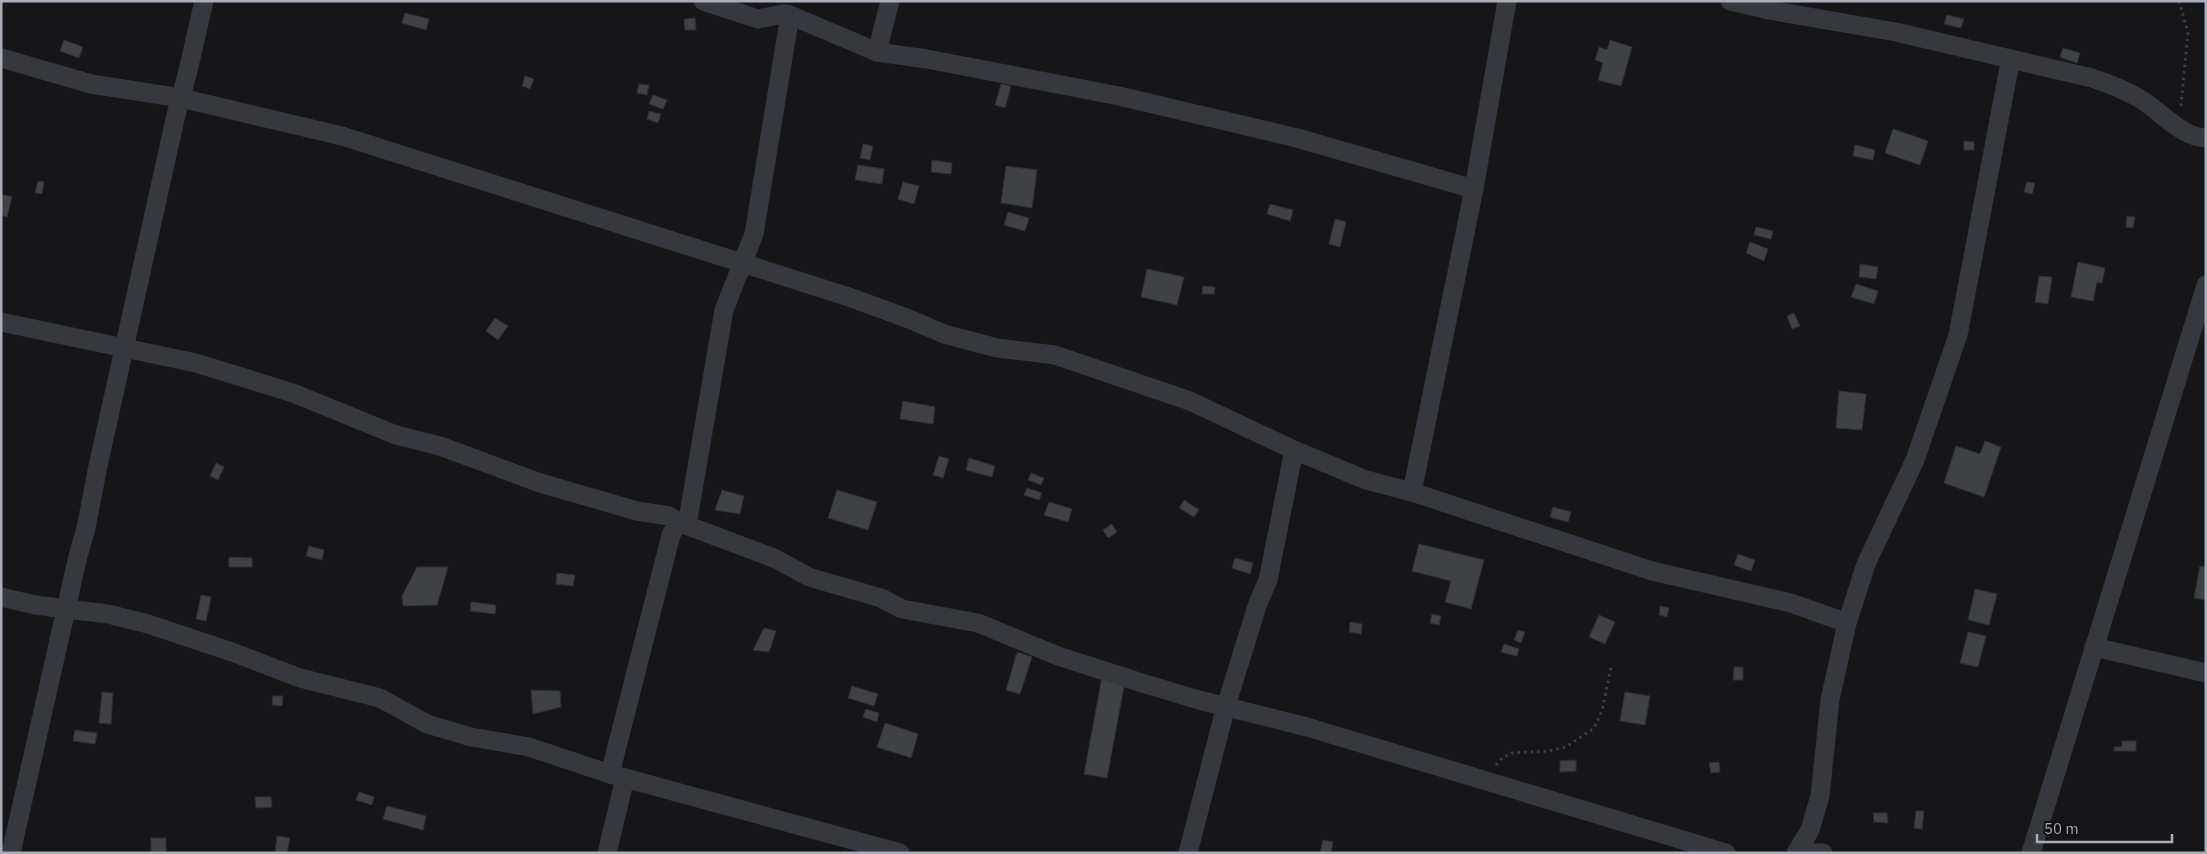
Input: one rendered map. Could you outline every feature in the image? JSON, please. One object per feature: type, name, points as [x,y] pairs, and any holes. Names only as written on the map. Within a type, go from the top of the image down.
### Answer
[{"type":"street","points":[[11,853],[86,528],[180,98],[204,1]]},
{"type":"street","points":[[703,1],[758,19],[783,14],[790,15],[877,52],[927,59],[1118,96],[1297,138],[1474,189]]},
{"type":"street","points":[[877,52],[890,1]]},
{"type":"street","points":[[1412,492],[1474,189],[1507,1]]},
{"type":"street","points":[[1730,1],[1769,10],[1896,32],[2092,78],[2119,87],[2143,101],[2178,127],[2198,138],[2206,138]]},
{"type":"street","points":[[607,853],[618,776],[671,535],[682,524],[724,310],[754,234],[790,15]]},
{"type":"street","points":[[1,58],[112,88],[180,98],[342,136],[848,297],[909,318],[944,334],[997,348],[1054,355],[1130,380],[1190,401],[1294,450],[1366,480],[1412,492],[1652,571],[1791,603],[1847,623]]},
{"type":"street","points":[[1796,853],[1810,830],[1820,796],[1830,700],[1847,623],[1866,564],[1915,460],[1958,334],[2009,68]]},
{"type":"street","points":[[2031,853],[2206,285]]},
{"type":"street","points":[[1,322],[125,346],[196,363],[284,390],[396,435],[440,446],[540,483],[637,510],[668,516],[682,524],[776,559],[809,577],[881,598],[902,609],[978,623],[1088,666],[1226,706],[1307,727],[1726,853]]},
{"type":"street","points":[[1188,853],[1226,706],[1258,603],[1268,580],[1294,450]]},
{"type":"street","points":[[1,597],[34,605],[108,614],[148,624],[232,652],[300,678],[380,698],[427,724],[471,737],[529,747],[618,776],[900,853]]},
{"type":"street","points":[[2094,647],[2206,673]]},
{"type":"street","points":[[1813,853],[1823,853]]},
{"type":"path","points":[[2178,127],[2188,33],[2179,1]]},
{"type":"path","points":[[1489,781],[1502,758],[1512,753],[1549,751],[1566,747],[1594,728],[1602,711],[1611,667]]},
{"type":"building","points":[[405,13],[429,19],[426,30],[402,23]]},
{"type":"building","points":[[1947,15],[1964,19],[1961,28],[1944,24]]},
{"type":"building","points":[[695,18],[696,30],[685,30],[684,19]]},
{"type":"building","points":[[64,40],[83,47],[79,58],[60,51]]},
{"type":"building","points":[[1610,40],[1632,47],[1621,86],[1598,80],[1603,63],[1595,60],[1599,47],[1607,50]]},
{"type":"building","points":[[2063,48],[2080,53],[2077,63],[2060,57]]},
{"type":"building","points":[[525,76],[534,79],[530,89],[522,86]]},
{"type":"building","points":[[639,84],[649,85],[647,95],[637,93]]},
{"type":"building","points":[[1001,84],[1011,86],[1005,108],[995,105]]},
{"type":"building","points":[[653,95],[667,100],[663,109],[649,104]]},
{"type":"building","points":[[649,111],[661,114],[658,123],[647,119]]},
{"type":"building","points":[[1893,129],[1928,141],[1920,165],[1885,153]]},
{"type":"building","points":[[1964,141],[1974,142],[1974,150],[1964,150]]},
{"type":"building","points":[[863,144],[873,146],[870,160],[860,158]]},
{"type":"building","points":[[1855,145],[1875,150],[1873,160],[1853,156]]},
{"type":"building","points":[[932,160],[952,163],[951,174],[931,172]]},
{"type":"building","points":[[858,165],[884,169],[882,184],[855,180]]},
{"type":"building","points":[[1006,166],[1037,170],[1032,208],[1001,203]]},
{"type":"building","points":[[38,181],[44,182],[42,194],[35,193]]},
{"type":"building","points":[[903,182],[919,186],[914,204],[898,199]]},
{"type":"building","points":[[2027,182],[2035,183],[2032,194],[2024,192]]},
{"type":"building","points":[[1,194],[12,197],[7,217],[1,215]]},
{"type":"building","points":[[1270,204],[1293,210],[1290,221],[1267,214]]},
{"type":"building","points":[[1008,212],[1029,218],[1025,231],[1004,225]]},
{"type":"building","points":[[2127,216],[2135,217],[2133,228],[2126,227]]},
{"type":"building","points":[[1335,219],[1346,222],[1340,247],[1329,244]]},
{"type":"building","points":[[1756,227],[1773,231],[1771,239],[1754,235]]},
{"type":"building","points":[[1750,242],[1768,249],[1764,261],[1746,253]]},
{"type":"building","points":[[2078,262],[2105,268],[2102,283],[2097,282],[2093,301],[2071,297]]},
{"type":"building","points":[[1860,264],[1878,267],[1876,279],[1859,277]]},
{"type":"building","points":[[1147,269],[1184,277],[1177,305],[1141,297]]},
{"type":"building","points":[[2039,276],[2052,277],[2048,304],[2035,302]]},
{"type":"building","points":[[1856,284],[1878,291],[1874,304],[1851,297]]},
{"type":"building","points":[[1203,286],[1215,287],[1214,294],[1202,294]]},
{"type":"building","points":[[1794,313],[1800,326],[1792,329],[1787,316]]},
{"type":"building","points":[[495,318],[508,326],[498,340],[486,331]]},
{"type":"building","points":[[1839,391],[1866,394],[1862,430],[1836,428]]},
{"type":"building","points":[[903,401],[935,407],[933,424],[900,419]]},
{"type":"building","points":[[1985,441],[2001,447],[1984,497],[1944,483],[1956,446],[1980,454]]},
{"type":"building","points":[[939,456],[949,459],[943,478],[933,475]]},
{"type":"building","points":[[969,458],[995,466],[992,477],[966,470]]},
{"type":"building","points":[[216,463],[224,467],[218,480],[210,476]]},
{"type":"building","points":[[1031,473],[1044,478],[1041,485],[1028,480]]},
{"type":"building","points":[[1027,488],[1042,493],[1039,500],[1024,495]]},
{"type":"building","points":[[722,490],[744,496],[740,514],[715,510]]},
{"type":"building","points":[[837,490],[877,502],[868,530],[828,518]]},
{"type":"building","points":[[1184,500],[1199,510],[1194,517],[1179,508]]},
{"type":"building","points":[[1049,502],[1072,509],[1068,522],[1044,515]]},
{"type":"building","points":[[1553,507],[1571,512],[1568,522],[1550,517]]},
{"type":"building","points":[[1112,524],[1117,532],[1108,538],[1103,530]]},
{"type":"building","points":[[1419,544],[1484,560],[1471,609],[1445,602],[1451,581],[1412,571]]},
{"type":"building","points":[[309,546],[324,550],[322,560],[306,556]]},
{"type":"building","points":[[1738,554],[1755,560],[1751,571],[1734,565]]},
{"type":"building","points":[[229,557],[252,558],[252,567],[229,567]]},
{"type":"building","points":[[1235,558],[1253,563],[1250,574],[1232,568]]},
{"type":"building","points":[[2200,566],[2206,567],[2206,600],[2194,598]]},
{"type":"building","points":[[417,567],[448,567],[437,605],[403,606],[402,596]]},
{"type":"building","points":[[557,573],[575,575],[573,586],[556,584]]},
{"type":"building","points":[[1975,589],[1997,594],[1989,625],[1968,620]]},
{"type":"building","points":[[201,595],[211,597],[206,621],[196,619]]},
{"type":"building","points":[[471,602],[496,605],[495,614],[470,611]]},
{"type":"building","points":[[1660,606],[1669,608],[1667,617],[1659,615]]},
{"type":"building","points":[[1432,614],[1441,616],[1439,625],[1430,623]]},
{"type":"building","points":[[1599,615],[1615,622],[1605,644],[1589,637]]},
{"type":"building","points":[[1350,622],[1362,624],[1361,634],[1349,632]]},
{"type":"building","points":[[764,628],[776,631],[769,652],[753,650]]},
{"type":"building","points":[[1518,630],[1525,632],[1521,643],[1514,640]]},
{"type":"building","points":[[1968,632],[1986,636],[1978,667],[1960,663]]},
{"type":"building","points":[[1504,644],[1519,649],[1517,656],[1501,652]]},
{"type":"building","points":[[1017,652],[1032,657],[1020,694],[1006,690]]},
{"type":"building","points":[[1734,667],[1743,667],[1743,680],[1733,680]]},
{"type":"building","points":[[1102,677],[1125,681],[1107,778],[1084,774]]},
{"type":"building","points":[[852,686],[878,694],[874,706],[848,698]]},
{"type":"building","points":[[531,690],[560,691],[561,707],[533,714]]},
{"type":"building","points":[[102,692],[113,693],[111,724],[99,723]]},
{"type":"building","points":[[1625,692],[1650,696],[1645,725],[1620,721]]},
{"type":"building","points":[[273,696],[283,696],[282,706],[272,705]]},
{"type":"building","points":[[866,709],[879,713],[877,722],[863,717]]},
{"type":"building","points":[[885,723],[918,734],[911,758],[877,747]]},
{"type":"building","points":[[75,730],[97,733],[95,744],[73,741]]},
{"type":"building","points":[[2122,741],[2136,741],[2136,751],[2114,751],[2114,747],[2122,747]]},
{"type":"building","points":[[1576,760],[1576,771],[1560,772],[1560,761]]},
{"type":"building","points":[[1719,762],[1720,772],[1711,773],[1709,763]]},
{"type":"building","points":[[359,792],[374,797],[372,805],[356,800]]},
{"type":"building","points":[[255,797],[271,797],[272,807],[256,808]]},
{"type":"building","points":[[387,806],[426,816],[423,830],[383,819]]},
{"type":"building","points":[[1916,811],[1924,811],[1922,829],[1914,828]]},
{"type":"building","points":[[1873,813],[1887,813],[1888,823],[1874,822]]},
{"type":"building","points":[[277,836],[290,838],[287,853],[275,853]]},
{"type":"building","points":[[151,838],[166,838],[166,853],[151,853]]},
{"type":"building","points":[[1323,840],[1333,842],[1331,853],[1320,853]]}]
